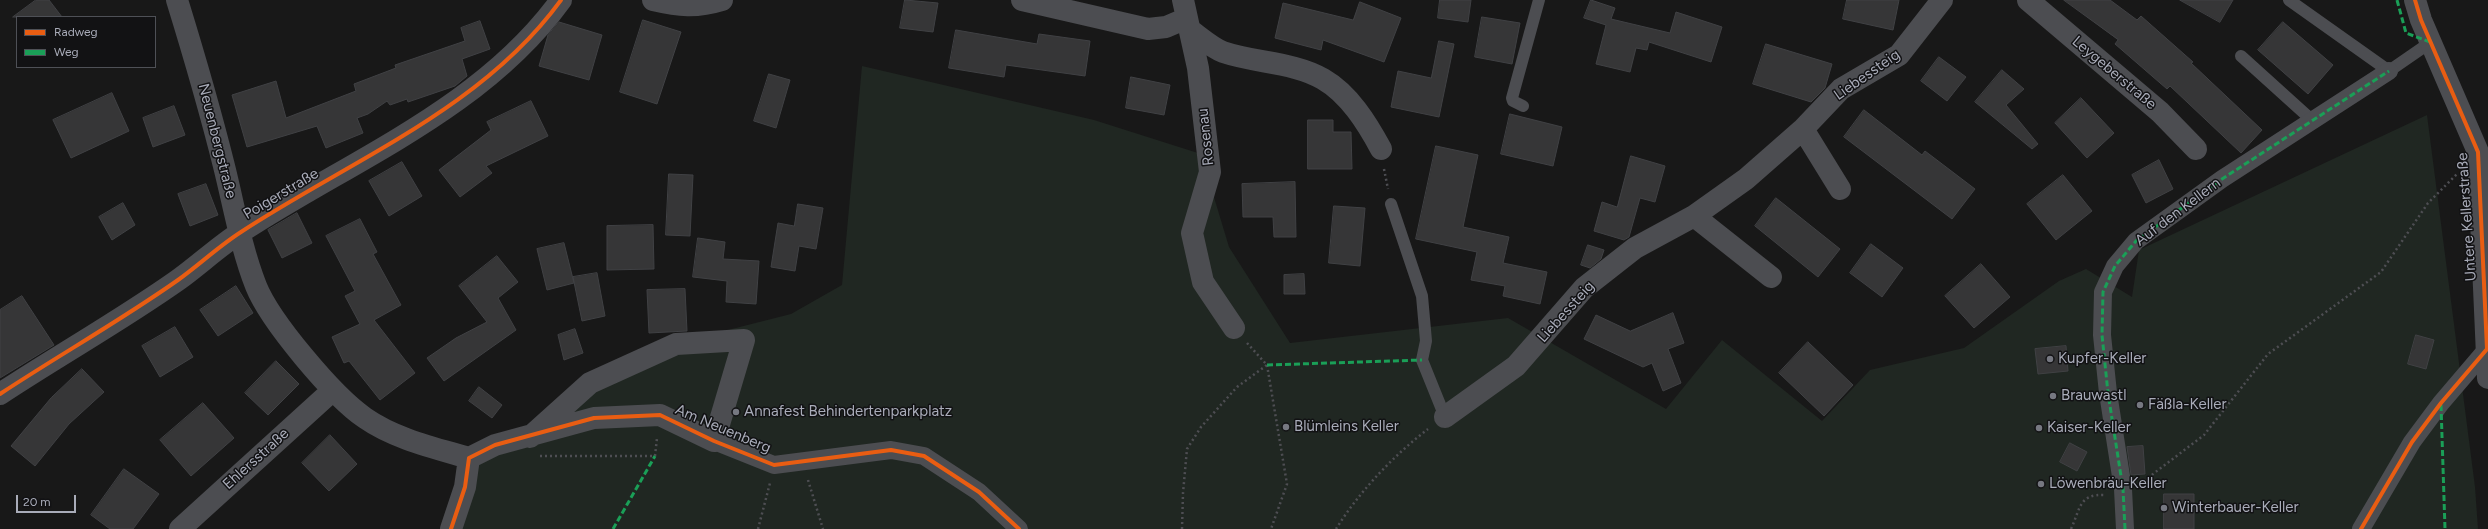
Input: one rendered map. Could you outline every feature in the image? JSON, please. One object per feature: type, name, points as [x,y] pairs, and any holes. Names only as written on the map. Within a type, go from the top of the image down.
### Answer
[{"type":"street","name":"Neuenbergstraße","points":[[177,0],[203,82],[240,232],[257,287],[283,330],[333,390],[365,419],[403,438],[469,458]]},
{"type":"street","name":"Poigerstraße","points":[[0,394],[58,356],[100,333],[178,280],[240,232],[467,95],[518,50],[545,21],[561,0]]},
{"type":"street","points":[[653,0],[673,5],[701,7],[722,0]]},
{"type":"street","points":[[1022,0],[1148,29],[1166,27],[1187,16],[1222,51],[1301,69],[1324,79],[1347,99],[1368,124],[1381,148]]},
{"type":"street","name":"Liebessteig","points":[[1445,417],[1516,366],[1584,288],[1634,248],[1694,216],[1746,179],[1803,128],[1841,89],[1899,55],[1942,0]]},
{"type":"street","name":"Leygeberstraße","points":[[2028,0],[2160,112],[2196,149]]},
{"type":"street","name":"Untere Kellerstraße","points":[[2415,0],[2430,42],[2483,152],[2488,378]]},
{"type":"street","name":"Rosenau","points":[[1187,16],[1198,68],[1210,172],[1192,233],[1203,282],[1234,328]]},
{"type":"street","name":"Auf den Kellern","points":[[2125,529],[2123,489],[2108,393],[2102,335],[2103,292],[2115,266],[2136,241],[2222,179],[2314,122],[2389,71]]},
{"type":"street","points":[[1803,128],[1840,189]]},
{"type":"street","points":[[1694,216],[1771,277]]},
{"type":"street","name":"Am Neuenberg","points":[[532,446],[590,383],[676,344],[744,340],[714,441]]},
{"type":"street","points":[[2361,529],[2412,442],[2441,403],[2487,349]]},
{"type":"street","name":"Ehlersstraße","points":[[180,529],[333,390]]},
{"type":"street","name":"Am Neuenberg","points":[[469,458],[495,445],[532,446],[594,418],[660,415],[714,441],[774,465],[891,450],[924,456],[979,492],[1019,529]]},
{"type":"street","points":[[451,529],[464,487],[469,458]]},
{"type":"lane","points":[[1523,106],[1513,101],[1512,98],[1539,0]]},
{"type":"lane","points":[[2289,0],[2389,71],[2430,42]]},
{"type":"lane","points":[[2241,56],[2314,122]]},
{"type":"lane","points":[[1391,204],[1422,296],[1426,341],[1422,360],[1445,417]]},
{"type":"path","points":[[1381,148],[1391,204]]},
{"type":"path","points":[[2071,529],[2084,499],[2091,494],[2111,495],[2123,489],[2144,483],[2204,435],[2268,354],[2381,272],[2428,203],[2483,152]]},
{"type":"path","points":[[1234,328],[1267,365],[1287,484],[1271,529]]},
{"type":"path","points":[[1182,529],[1187,449],[1201,427],[1237,387],[1267,365]]},
{"type":"path","points":[[532,446],[655,456],[660,415]]},
{"type":"path","points":[[1336,529],[1350,506],[1410,443],[1445,417]]},
{"type":"path","points":[[803,462],[823,529]]},
{"type":"path","points":[[758,529],[774,465]]},
{"type":"shaded area","points":[[862,66],[1094,120],[1201,154],[1229,247],[1290,343],[1508,318],[1666,409],[1722,340],[1822,421],[1870,370],[1964,348],[2059,281],[2086,269],[2132,297],[2139,250],[2427,115],[2475,487],[2478,529],[456,529],[478,461],[657,348],[791,314],[842,285]]},
{"type":"building","points":[[36,0],[49,0],[61,16],[16,16],[13,17]]},
{"type":"building","points":[[905,0],[938,3],[933,32],[900,28]]},
{"type":"building","points":[[1440,0],[1471,0],[1468,22],[1438,18]]},
{"type":"building","points":[[1591,0],[1615,8],[1611,19],[1670,33],[1676,12],[1722,27],[1711,62],[1649,42],[1647,50],[1636,48],[1630,72],[1596,64],[1606,25],[1584,18]]},
{"type":"building","points":[[1847,0],[1899,0],[1893,30],[1843,19]]},
{"type":"building","points":[[2064,0],[2110,0],[2137,20],[2141,16],[2193,62],[2191,63],[2262,130],[2241,153],[2170,86],[2167,89],[2115,44],[2118,40]]},
{"type":"building","points":[[2180,0],[2233,0],[2220,22]]},
{"type":"building","points":[[1360,2],[1401,18],[1384,62],[1323,40],[1321,50],[1275,38],[1283,3],[1353,20]]},
{"type":"building","points":[[1482,17],[1520,23],[1512,64],[1475,57]]},
{"type":"building","points":[[643,20],[681,32],[657,104],[620,92]]},
{"type":"building","points":[[480,21],[490,49],[462,59],[467,76],[455,86],[408,102],[407,99],[390,105],[387,101],[368,114],[357,118],[363,133],[326,148],[317,126],[247,147],[232,95],[276,81],[286,118],[356,91],[354,84],[396,68],[395,65],[465,41],[461,28]]},
{"type":"building","points":[[559,22],[602,35],[589,80],[539,66],[548,35]]},
{"type":"building","points":[[2283,22],[2333,65],[2308,94],[2258,50]]},
{"type":"building","points":[[956,30],[1037,44],[1039,34],[1090,41],[1085,76],[1006,65],[1004,77],[949,68]]},
{"type":"building","points":[[1439,41],[1454,44],[1439,117],[1391,107],[1398,71],[1431,78]]},
{"type":"building","points":[[1766,44],[1832,64],[1825,88],[1811,102],[1753,84]]},
{"type":"building","points":[[1939,57],[1966,77],[1947,101],[1921,81]]},
{"type":"building","points":[[2002,70],[2024,89],[2006,105],[2038,144],[2032,149],[1975,102]]},
{"type":"building","points":[[769,74],[790,80],[776,128],[754,121]]},
{"type":"building","points":[[1131,77],[1170,85],[1164,115],[1126,108]]},
{"type":"building","points":[[112,93],[129,131],[71,158],[53,120]]},
{"type":"building","points":[[2081,98],[2114,133],[2087,158],[2055,123]]},
{"type":"building","points":[[531,101],[548,136],[486,166],[492,173],[460,197],[439,170],[491,130],[487,122]]},
{"type":"building","points":[[174,106],[185,135],[153,147],[143,118]]},
{"type":"building","points":[[1864,110],[1922,155],[1925,151],[1975,189],[1952,219],[1844,137]]},
{"type":"building","points":[[1510,114],[1562,127],[1553,166],[1501,154]]},
{"type":"building","points":[[1308,120],[1333,120],[1333,132],[1351,132],[1352,169],[1308,169]]},
{"type":"building","points":[[1436,146],[1478,155],[1463,227],[1509,237],[1503,263],[1547,272],[1540,304],[1503,296],[1505,286],[1471,280],[1477,252],[1416,239]]},
{"type":"building","points":[[1631,156],[1665,166],[1655,202],[1640,198],[1629,237],[1624,240],[1594,231],[1602,202],[1617,207]]},
{"type":"building","points":[[2159,160],[2173,189],[2146,203],[2132,175]]},
{"type":"building","points":[[402,162],[422,196],[389,216],[369,181]]},
{"type":"building","points":[[669,174],[693,175],[690,236],[666,235]]},
{"type":"building","points":[[2063,175],[2092,211],[2056,240],[2027,204]]},
{"type":"building","points":[[1295,182],[1296,237],[1274,237],[1273,217],[1243,217],[1242,184]]},
{"type":"building","points":[[206,184],[218,215],[190,226],[178,194]]},
{"type":"building","points":[[1776,198],[1840,249],[1818,277],[1755,226]]},
{"type":"building","points":[[123,203],[135,225],[112,240],[99,217]]},
{"type":"building","points":[[798,204],[823,208],[816,249],[799,246],[795,271],[771,267],[778,223],[794,226]]},
{"type":"building","points":[[1334,206],[1365,208],[1360,266],[1329,263]]},
{"type":"building","points":[[297,213],[312,243],[282,258],[268,230]]},
{"type":"building","points":[[360,219],[377,252],[373,254],[401,305],[374,320],[415,373],[380,400],[349,361],[344,363],[332,337],[360,324],[345,296],[355,291],[326,236]]},
{"type":"building","points":[[653,225],[654,269],[607,270],[607,226]]},
{"type":"building","points":[[698,238],[725,242],[723,259],[759,261],[756,304],[726,302],[727,281],[693,277]]},
{"type":"building","points":[[564,243],[574,283],[547,290],[537,249]]},
{"type":"building","points":[[1871,244],[1903,268],[1882,297],[1850,273]]},
{"type":"building","points":[[1588,245],[1604,250],[1601,259],[1590,268],[1581,265]]},
{"type":"building","points":[[497,256],[518,282],[498,298],[516,330],[444,381],[427,358],[456,338],[487,322],[459,286]]},
{"type":"building","points":[[1981,264],[2010,297],[1974,328],[1945,296]]},
{"type":"building","points":[[597,273],[605,316],[582,321],[573,277]]},
{"type":"building","points":[[1304,274],[1305,294],[1284,294],[1284,275]]},
{"type":"building","points":[[236,286],[253,313],[218,336],[200,310]]},
{"type":"building","points":[[685,289],[687,331],[649,333],[647,290]]},
{"type":"building","points":[[22,296],[54,345],[0,378],[0,310]]},
{"type":"building","points":[[1673,313],[1684,343],[1668,349],[1681,383],[1663,391],[1652,363],[1643,367],[1584,339],[1596,315],[1630,331]]},
{"type":"building","points":[[175,327],[193,357],[160,377],[142,346]]},
{"type":"building","points":[[575,329],[583,353],[564,360],[558,335]]},
{"type":"building","points":[[2416,335],[2434,340],[2426,369],[2408,364]]},
{"type":"building","points":[[1808,342],[1853,385],[1824,416],[1779,373]]},
{"type":"building","points":[[2066,346],[2068,371],[2038,374],[2035,349]]},
{"type":"building","points":[[276,361],[299,384],[268,415],[245,393]]},
{"type":"building","points":[[82,369],[104,392],[69,424],[35,466],[11,446],[51,398]]},
{"type":"building","points":[[479,387],[502,405],[492,418],[469,401]]},
{"type":"building","points":[[203,403],[234,438],[191,476],[160,440]]},
{"type":"building","points":[[330,435],[357,464],[329,491],[302,463]]},
{"type":"building","points":[[2070,443],[2087,452],[2077,471],[2060,462]]},
{"type":"building","points":[[2143,446],[2145,474],[2131,475],[2127,447]]},
{"type":"building","points":[[124,469],[159,494],[133,529],[110,529],[91,515]]},
{"type":"building","points":[[2164,494],[2194,494],[2194,529],[2164,529]]},
{"type":"marked path","points":[[2397,0],[2406,33],[2430,42]]},
{"type":"marked path","points":[[2125,529],[2123,489],[2108,393],[2102,335],[2103,292],[2115,266],[2136,241],[2222,179],[2389,71]]},
{"type":"marked path","points":[[1267,365],[1422,360]]},
{"type":"marked path","points":[[2441,405],[2445,529]]},
{"type":"marked path","points":[[613,529],[655,456]]},
{"type":"cycle path","points":[[0,394],[156,295],[241,232],[413,130],[454,102],[493,72],[529,38],[561,0]]},
{"type":"cycle path","points":[[2361,529],[2412,442],[2441,403],[2487,349],[2478,152],[2421,20],[2415,0]]},
{"type":"cycle path","points":[[451,529],[465,487],[469,458],[495,445],[594,418],[660,415],[714,441],[774,465],[891,450],[924,456],[979,492],[1019,529]]},
{"type":"place","name":"Kupfer-Keller","points":[[2050,359]]},
{"type":"place","name":"Brauwastl","points":[[2053,396]]},
{"type":"place","name":"Fäßla-Keller","points":[[2140,405]]},
{"type":"place","name":"Annafest Behindertenparkplatz","points":[[736,412]]},
{"type":"place","name":"Blümleins Keller","points":[[1286,427]]},
{"type":"place","name":"Kaiser-Keller","points":[[2039,428]]},
{"type":"place","name":"Löwenbräu-Keller","points":[[2041,484]]},
{"type":"place","name":"Winterbauer-Keller","points":[[2164,508]]}]
